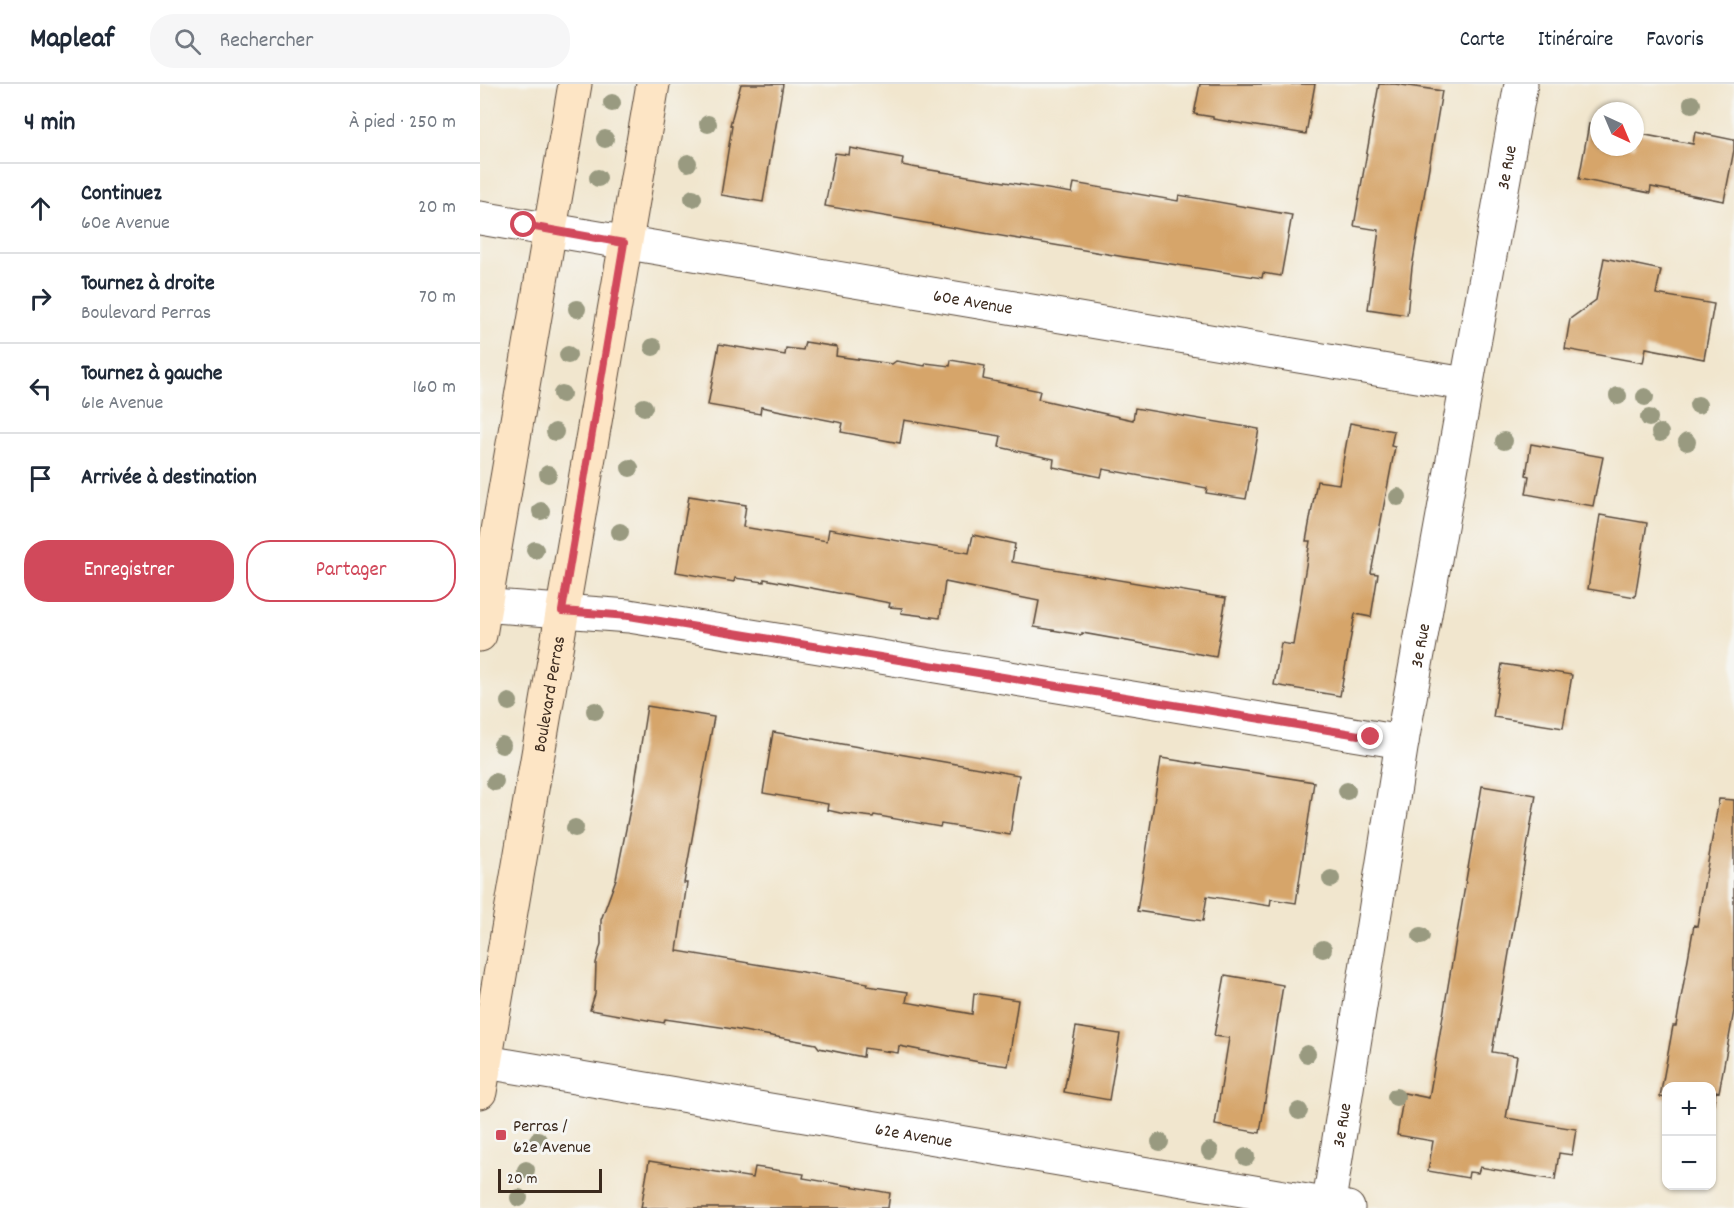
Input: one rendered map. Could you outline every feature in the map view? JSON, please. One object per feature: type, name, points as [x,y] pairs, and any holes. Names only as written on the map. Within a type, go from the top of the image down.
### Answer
[{"type":"main road","points":[[482,615],[575,84]]},
{"type":"main road","name":"Boulevard Perras","points":[[481,1071],[653,84]]},
{"type":"street","name":"3e Rue","points":[[1335,1207],[1402,742],[1521,84]]},
{"type":"street","name":"60e Avenue","points":[[480,218],[1465,384]]},
{"type":"street","points":[[482,615],[562,611],[641,617],[1402,742]]},
{"type":"street","name":"62e Avenue","points":[[481,1071],[1335,1207]]},
{"type":"building","points":[[741,84],[783,84],[763,202],[721,195],[732,126],[730,125]]},
{"type":"building","points":[[1200,84],[1315,84],[1306,134],[1194,114]]},
{"type":"building","points":[[1379,84],[1442,91],[1412,267],[1407,315],[1368,309],[1379,230],[1354,226]]},
{"type":"building","points":[[1589,124],[1590,156],[1644,156],[1644,135],[1693,144],[1695,132],[1734,140],[1724,201],[1651,187],[1650,193],[1579,179]]},
{"type":"building","points":[[850,148],[903,158],[902,165],[1072,193],[1074,183],[1178,201],[1179,195],[1292,215],[1281,276],[1263,273],[1262,278],[1125,257],[825,206],[835,153],[849,155]]},
{"type":"building","points":[[1604,258],[1661,270],[1656,294],[1714,304],[1704,359],[1646,348],[1643,363],[1565,349],[1570,319],[1596,300]]},
{"type":"building","points":[[805,342],[837,347],[836,356],[892,364],[896,361],[925,366],[926,363],[950,366],[951,360],[985,366],[983,379],[1040,391],[1038,399],[1133,420],[1135,408],[1259,429],[1246,499],[1206,493],[1207,488],[1103,469],[1101,477],[1053,467],[1054,459],[999,447],[1001,436],[904,420],[900,443],[841,432],[843,423],[761,407],[760,414],[708,405],[719,344],[785,355],[786,348],[803,350]]},
{"type":"building","points":[[1350,423],[1394,431],[1391,446],[1395,447],[1371,573],[1378,574],[1371,617],[1355,614],[1340,696],[1274,685],[1281,643],[1293,645],[1310,541],[1306,541],[1317,481],[1339,484]]},
{"type":"building","points":[[1531,444],[1603,457],[1593,506],[1526,494],[1529,476],[1526,475]]},
{"type":"building","points":[[689,496],[746,505],[743,527],[827,541],[829,529],[969,553],[973,535],[1015,544],[1012,562],[1226,598],[1216,657],[1082,633],[1082,635],[1034,627],[1039,601],[945,582],[940,618],[901,613],[902,608],[889,607],[890,603],[764,579],[764,582],[735,578],[734,582],[676,572]]},
{"type":"building","points":[[1600,515],[1647,523],[1635,597],[1588,589]]},
{"type":"building","points":[[1502,664],[1572,675],[1563,728],[1493,717]]},
{"type":"building","points":[[647,706],[714,717],[684,883],[687,883],[677,951],[868,983],[867,986],[908,992],[906,1002],[972,1014],[974,993],[1018,1000],[1008,1066],[899,1046],[898,1053],[864,1048],[863,1057],[819,1048],[816,1044],[727,1028],[665,1019],[664,1023],[590,1010],[595,994],[596,963],[601,944],[601,920],[616,879],[634,789]]},
{"type":"building","points":[[773,732],[1019,775],[1010,835],[941,824],[940,827],[874,815],[873,817],[840,813],[827,810],[828,804],[763,793]]},
{"type":"building","points":[[1161,758],[1314,782],[1296,903],[1271,899],[1270,906],[1207,896],[1203,921],[1137,911]]},
{"type":"building","points":[[1482,786],[1536,795],[1492,1052],[1517,1056],[1506,1118],[1576,1129],[1572,1155],[1559,1153],[1555,1180],[1480,1167],[1478,1173],[1469,1172],[1468,1178],[1428,1171],[1433,1141],[1397,1135],[1404,1093],[1429,1098]]},
{"type":"building","points":[[1719,799],[1734,800],[1734,1011],[1719,1092],[1716,1091],[1716,1082],[1663,1082],[1673,1026],[1676,1026],[1694,925],[1697,926]]},
{"type":"building","points":[[1225,975],[1283,985],[1260,1133],[1215,1125],[1229,1038],[1214,1036]]},
{"type":"building","points":[[1076,1027],[1120,1034],[1109,1100],[1064,1092]]},
{"type":"building","points":[[649,1161],[753,1178],[755,1167],[804,1174],[803,1178],[890,1193],[888,1208],[641,1208]]},
{"type":"place","name":"Perras / 62e Avenue","points":[[501,1135]]},
{"type":"route","points":[[524,225],[624,243],[562,611],[629,616],[1371,737]]}]
